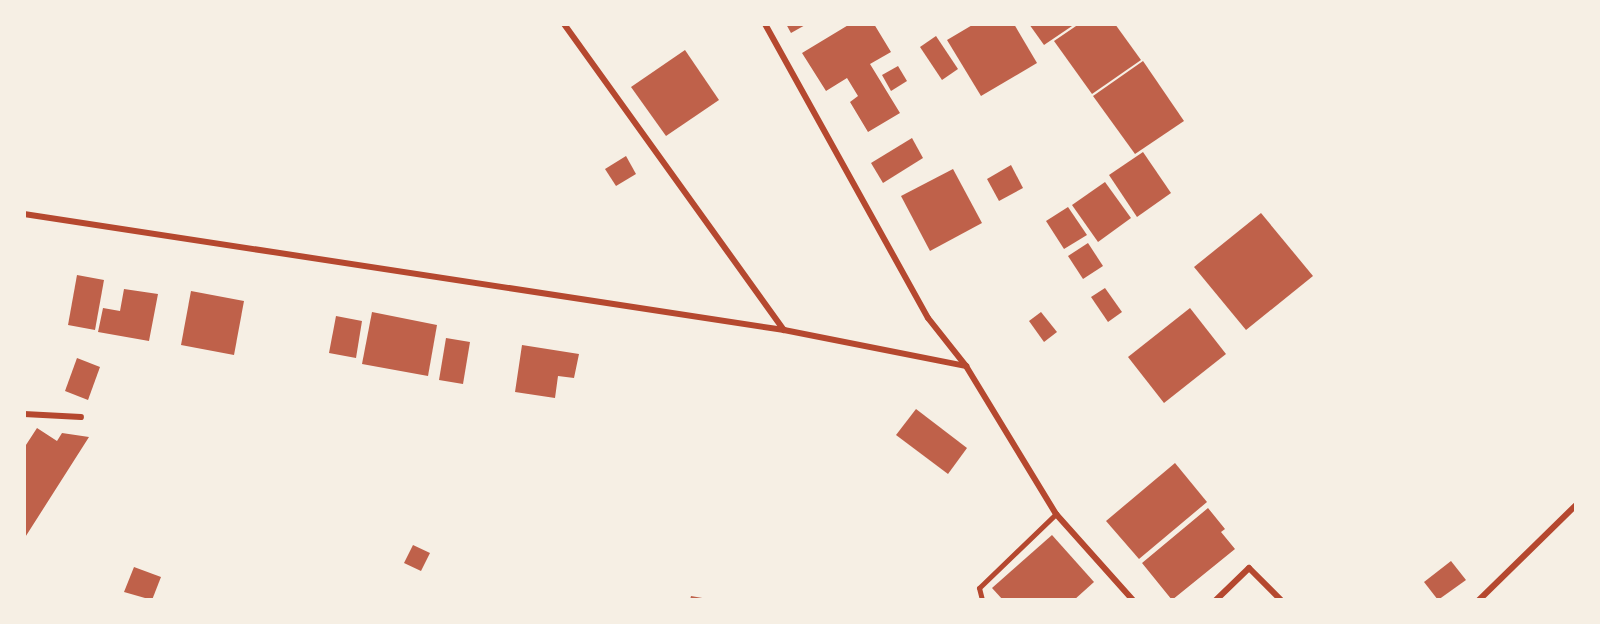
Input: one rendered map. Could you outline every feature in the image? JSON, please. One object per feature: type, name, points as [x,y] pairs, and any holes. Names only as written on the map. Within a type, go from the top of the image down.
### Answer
[{"type":"street","points":[[564,24],[784,330]]},
{"type":"street","points":[[765,24],[928,318],[966,366],[1056,514],[1133,600]]},
{"type":"street","points":[[24,214],[784,330],[966,366]]},
{"type":"street","points":[[24,414],[81,417]]},
{"type":"street","points":[[1479,600],[1576,505]]},
{"type":"street","points":[[1215,600],[1249,568],[1281,600]]},
{"type":"lane","points":[[982,600],[979,588],[1056,514]]},
{"type":"building","points":[[786,24],[807,24],[791,33]]},
{"type":"building","points":[[850,24],[874,24],[891,52],[870,64],[900,113],[868,132],[850,102],[858,96],[847,78],[826,91],[802,53]]},
{"type":"building","points":[[974,24],[1014,24],[1037,63],[981,96],[947,40]]},
{"type":"building","points":[[1029,24],[1075,24],[1044,45]]},
{"type":"building","points":[[1079,24],[1115,24],[1141,60],[1092,94],[1054,41]]},
{"type":"building","points":[[936,36],[958,69],[942,80],[920,47]]},
{"type":"building","points":[[685,50],[719,100],[666,136],[631,87]]},
{"type":"building","points":[[1143,61],[1184,121],[1135,154],[1093,96]]},
{"type":"building","points":[[898,66],[907,81],[891,91],[882,75]]},
{"type":"building","points":[[912,138],[923,158],[883,183],[871,163]]},
{"type":"building","points":[[1143,152],[1171,193],[1137,217],[1109,175]]},
{"type":"building","points":[[626,156],[636,174],[616,186],[605,169]]},
{"type":"building","points":[[1011,165],[1023,188],[999,201],[987,179]]},
{"type":"building","points":[[953,169],[982,223],[930,251],[901,196]]},
{"type":"building","points":[[1105,182],[1131,218],[1098,242],[1072,205]]},
{"type":"building","points":[[1068,207],[1087,235],[1064,249],[1046,221]]},
{"type":"building","points":[[1261,213],[1313,276],[1246,330],[1194,267]]},
{"type":"building","points":[[1088,243],[1103,266],[1083,279],[1068,256]]},
{"type":"building","points":[[77,275],[104,280],[95,330],[68,325]]},
{"type":"building","points":[[1105,288],[1122,312],[1108,322],[1091,297]]},
{"type":"building","points":[[124,289],[158,294],[149,341],[98,332],[103,308],[120,311]]},
{"type":"building","points":[[191,291],[244,301],[234,355],[181,345]]},
{"type":"building","points":[[1190,308],[1226,354],[1164,403],[1128,357]]},
{"type":"building","points":[[372,312],[437,325],[428,376],[362,364]]},
{"type":"building","points":[[1041,312],[1057,332],[1044,342],[1029,321]]},
{"type":"building","points":[[336,316],[362,321],[356,358],[329,353]]},
{"type":"building","points":[[446,338],[470,342],[463,384],[439,380]]},
{"type":"building","points":[[522,345],[579,354],[574,378],[558,376],[555,398],[515,392]]},
{"type":"building","points":[[77,358],[100,367],[88,400],[65,391]]},
{"type":"building","points":[[916,409],[967,448],[948,474],[896,435]]},
{"type":"building","points":[[37,428],[57,441],[62,433],[89,437],[24,539],[24,448]]},
{"type":"building","points":[[1175,463],[1207,502],[1139,559],[1106,521]]},
{"type":"building","points":[[1208,508],[1225,529],[1221,532],[1235,549],[1172,600],[1142,563]]},
{"type":"building","points":[[1052,535],[1094,582],[1074,600],[1003,600],[992,588]]},
{"type":"building","points":[[413,545],[430,553],[421,571],[404,563]]},
{"type":"building","points":[[1451,561],[1466,580],[1438,600],[1424,582]]},
{"type":"building","points":[[134,567],[161,577],[152,600],[124,592]]},
{"type":"building","points":[[691,596],[708,599],[708,600],[690,600]]}]
